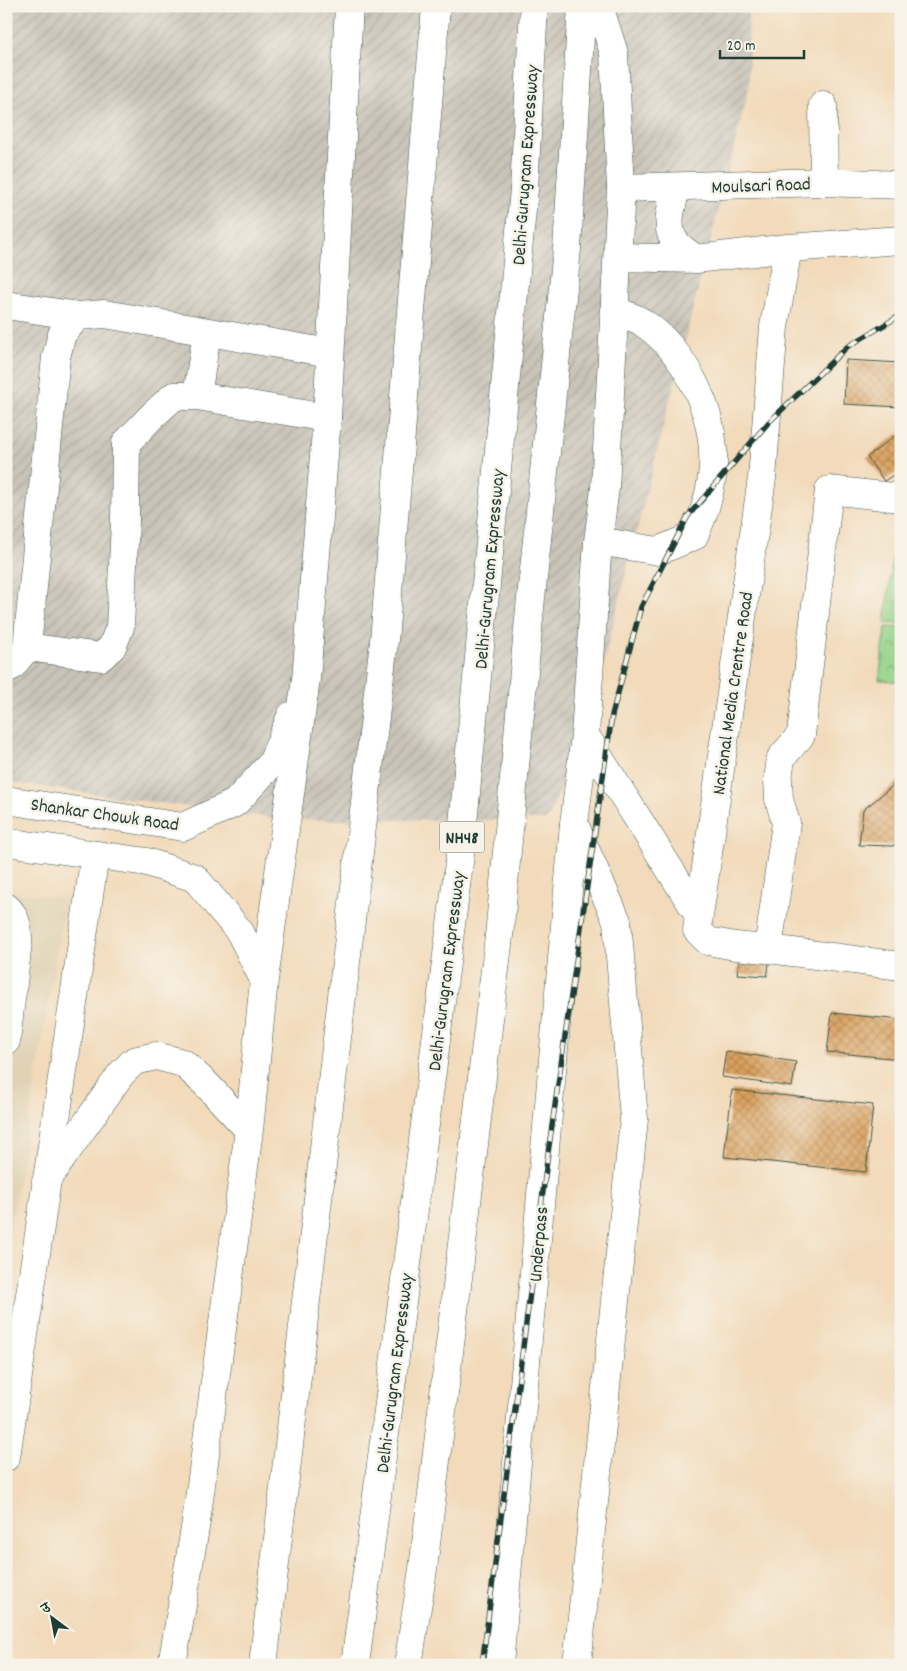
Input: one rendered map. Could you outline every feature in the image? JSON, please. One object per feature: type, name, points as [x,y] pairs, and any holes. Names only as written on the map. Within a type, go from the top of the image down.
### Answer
[{"type":"main road","points":[[172,1665],[196,1522],[250,1130],[264,980],[306,680],[327,418],[349,6]]},
{"type":"main road","points":[[263,1665],[384,641],[436,6]]},
{"type":"main road","name":"Delhi-Gurugram Expressway","points":[[355,1665],[460,855],[524,189],[534,6]]},
{"type":"main road","points":[[408,1665],[425,1549],[499,936],[567,249],[582,6]]},
{"type":"main road","name":"Underpass","points":[[499,1665],[574,824],[585,735],[598,542],[605,488],[621,188],[614,54],[599,6]]},
{"type":"main road","points":[[823,105],[824,182]]},
{"type":"main road","name":"Moulsari Road","points":[[621,188],[824,182],[901,185]]},
{"type":"main road","points":[[677,187],[670,210],[670,229],[676,243],[696,259]]},
{"type":"main road","points":[[618,257],[696,259],[788,248],[901,240]]},
{"type":"main road","name":"National Media Crentre Road","points":[[788,248],[774,327],[762,478],[697,930],[708,941],[734,946],[901,966]]},
{"type":"main road","points":[[6,304],[78,316],[105,314],[330,353]]},
{"type":"main road","points":[[598,542],[658,551],[694,536],[706,508],[713,467],[712,433],[700,396],[680,359],[664,340],[641,321],[614,310]]},
{"type":"main road","points":[[6,669],[12,666],[26,647],[56,357],[62,334],[78,316]]},
{"type":"main road","points":[[196,396],[207,332]]},
{"type":"main road","points":[[26,647],[101,657],[112,647],[120,627],[126,521],[126,443],[174,396],[196,396],[327,418]]},
{"type":"main road","points":[[768,949],[786,822],[779,799],[778,778],[781,758],[801,735],[829,490],[901,498]]},
{"type":"main road","name":"Shankar Chowk Road","points":[[6,800],[183,827],[235,803],[272,762],[306,680]]},
{"type":"main road","points":[[585,735],[698,914]]},
{"type":"main road","points":[[574,824],[616,921],[634,1119],[576,1665]]},
{"type":"main road","points":[[6,842],[147,862],[195,878],[240,932],[264,980]]},
{"type":"main road","points":[[6,1458],[15,1336],[46,1180],[95,855]]},
{"type":"main road","points":[[6,907],[10,910],[18,927],[18,942],[6,1041]]},
{"type":"main road","points":[[46,1180],[121,1074],[134,1061],[156,1056],[183,1063],[250,1130]]},
{"type":"shaded area","points":[[6,6],[748,6],[748,92],[585,735],[547,820],[287,820],[6,782]]},
{"type":"shaded area","points":[[6,891],[66,898],[6,1256]]},
{"type":"green space","points":[[898,508],[901,508],[901,624],[885,623]]},
{"type":"green space","points":[[886,627],[901,628],[901,682],[879,680]]},
{"type":"building","points":[[846,360],[901,363],[901,407],[844,404]]},
{"type":"building","points":[[899,433],[901,436],[901,470],[884,481],[867,457]]},
{"type":"building","points":[[901,779],[901,839],[893,846],[859,845],[863,810]]},
{"type":"building","points":[[740,956],[770,958],[767,976],[737,974]]},
{"type":"building","points":[[832,1013],[901,1020],[901,1059],[827,1052]]},
{"type":"building","points":[[726,1051],[796,1062],[792,1087],[722,1077]]},
{"type":"building","points":[[732,1090],[873,1105],[866,1172],[724,1157]]},
{"type":"railway","points":[[482,1665],[548,1153],[612,715],[641,607],[688,516],[768,423],[847,347],[901,315]]}]
